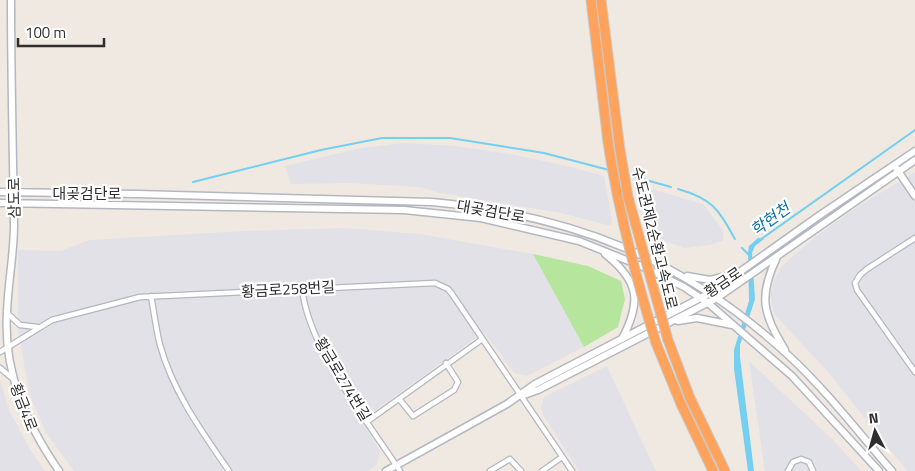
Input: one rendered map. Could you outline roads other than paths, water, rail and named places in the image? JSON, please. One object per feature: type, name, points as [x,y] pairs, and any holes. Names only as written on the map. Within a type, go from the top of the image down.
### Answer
[{"type":"highway","name":"수도권제2순환고속도로","points":[[591,0],[614,184],[644,303],[656,343],[681,404],[713,471]]},
{"type":"highway","name":"수도권제2순환고속도로","points":[[601,0],[620,150],[628,197],[668,340],[690,398],[725,471]]},
{"type":"main road","name":"삼도로","points":[[10,276],[14,248],[11,0]]},
{"type":"main road","name":"황금로","points":[[520,396],[538,390],[718,298],[896,168],[915,151]]},
{"type":"main road","name":"황금로","points":[[386,471],[398,468],[520,396],[535,384],[710,293],[728,277],[768,251],[896,168],[915,160]]},
{"type":"main road","points":[[896,168],[915,196]]},
{"type":"main road","name":"대곶검단로","points":[[0,192],[385,200],[475,206],[531,217],[594,234],[624,246],[678,274],[718,298],[754,325],[788,355],[892,471]]},
{"type":"main road","name":"대곶검단로","points":[[0,204],[404,210],[449,213],[511,224],[598,248],[641,266],[708,303],[750,338],[803,387],[879,471]]},
{"type":"main road","points":[[598,248],[626,273],[635,293],[634,315],[622,338]]},
{"type":"main road","points":[[778,255],[767,280],[764,301],[767,318],[788,355]]},
{"type":"main road","points":[[678,274],[705,280],[728,277]]},
{"type":"main road","name":"황금4로","points":[[10,276],[7,312],[8,347],[13,378],[30,426],[59,471]]},
{"type":"main road","points":[[670,323],[697,318],[731,323]]},
{"type":"street","points":[[915,238],[860,274],[855,282],[857,290],[915,372]]},
{"type":"street","name":"황금로258번길","points":[[0,352],[38,327],[82,311],[124,300],[151,296],[435,283],[448,289],[572,471]]},
{"type":"street","name":"황금로274번길","points":[[302,288],[305,310],[320,346],[398,468]]},
{"type":"street","points":[[151,296],[160,344],[172,377],[188,408],[228,471]]},
{"type":"street","points":[[7,312],[24,326],[38,327]]},
{"type":"street","points":[[368,421],[400,400],[446,364],[481,340]]},
{"type":"street","points":[[400,400],[410,415],[413,416],[454,390],[458,382],[446,364]]},
{"type":"street","points":[[0,368],[13,378]]},
{"type":"street","points":[[542,471],[562,457]]},
{"type":"street","points":[[490,471],[510,459],[521,471]]},
{"type":"street","points":[[788,471],[793,462],[801,459],[809,462],[813,471]]},
{"type":"water","points":[[758,238],[764,239],[755,246],[752,253],[755,299],[740,345],[754,471],[748,471],[734,369],[734,350],[749,301],[749,246]]},
{"type":"waterway","name":"학현천","points":[[760,240],[915,130]]},
{"type":"waterway","points":[[193,182],[321,150],[382,138],[450,138],[544,153],[609,170]]},
{"type":"waterway","points":[[628,175],[671,187]]},
{"type":"waterway","points":[[678,189],[699,197],[713,206],[735,239]]},
{"type":"waterway","points":[[742,248],[749,255]]}]
